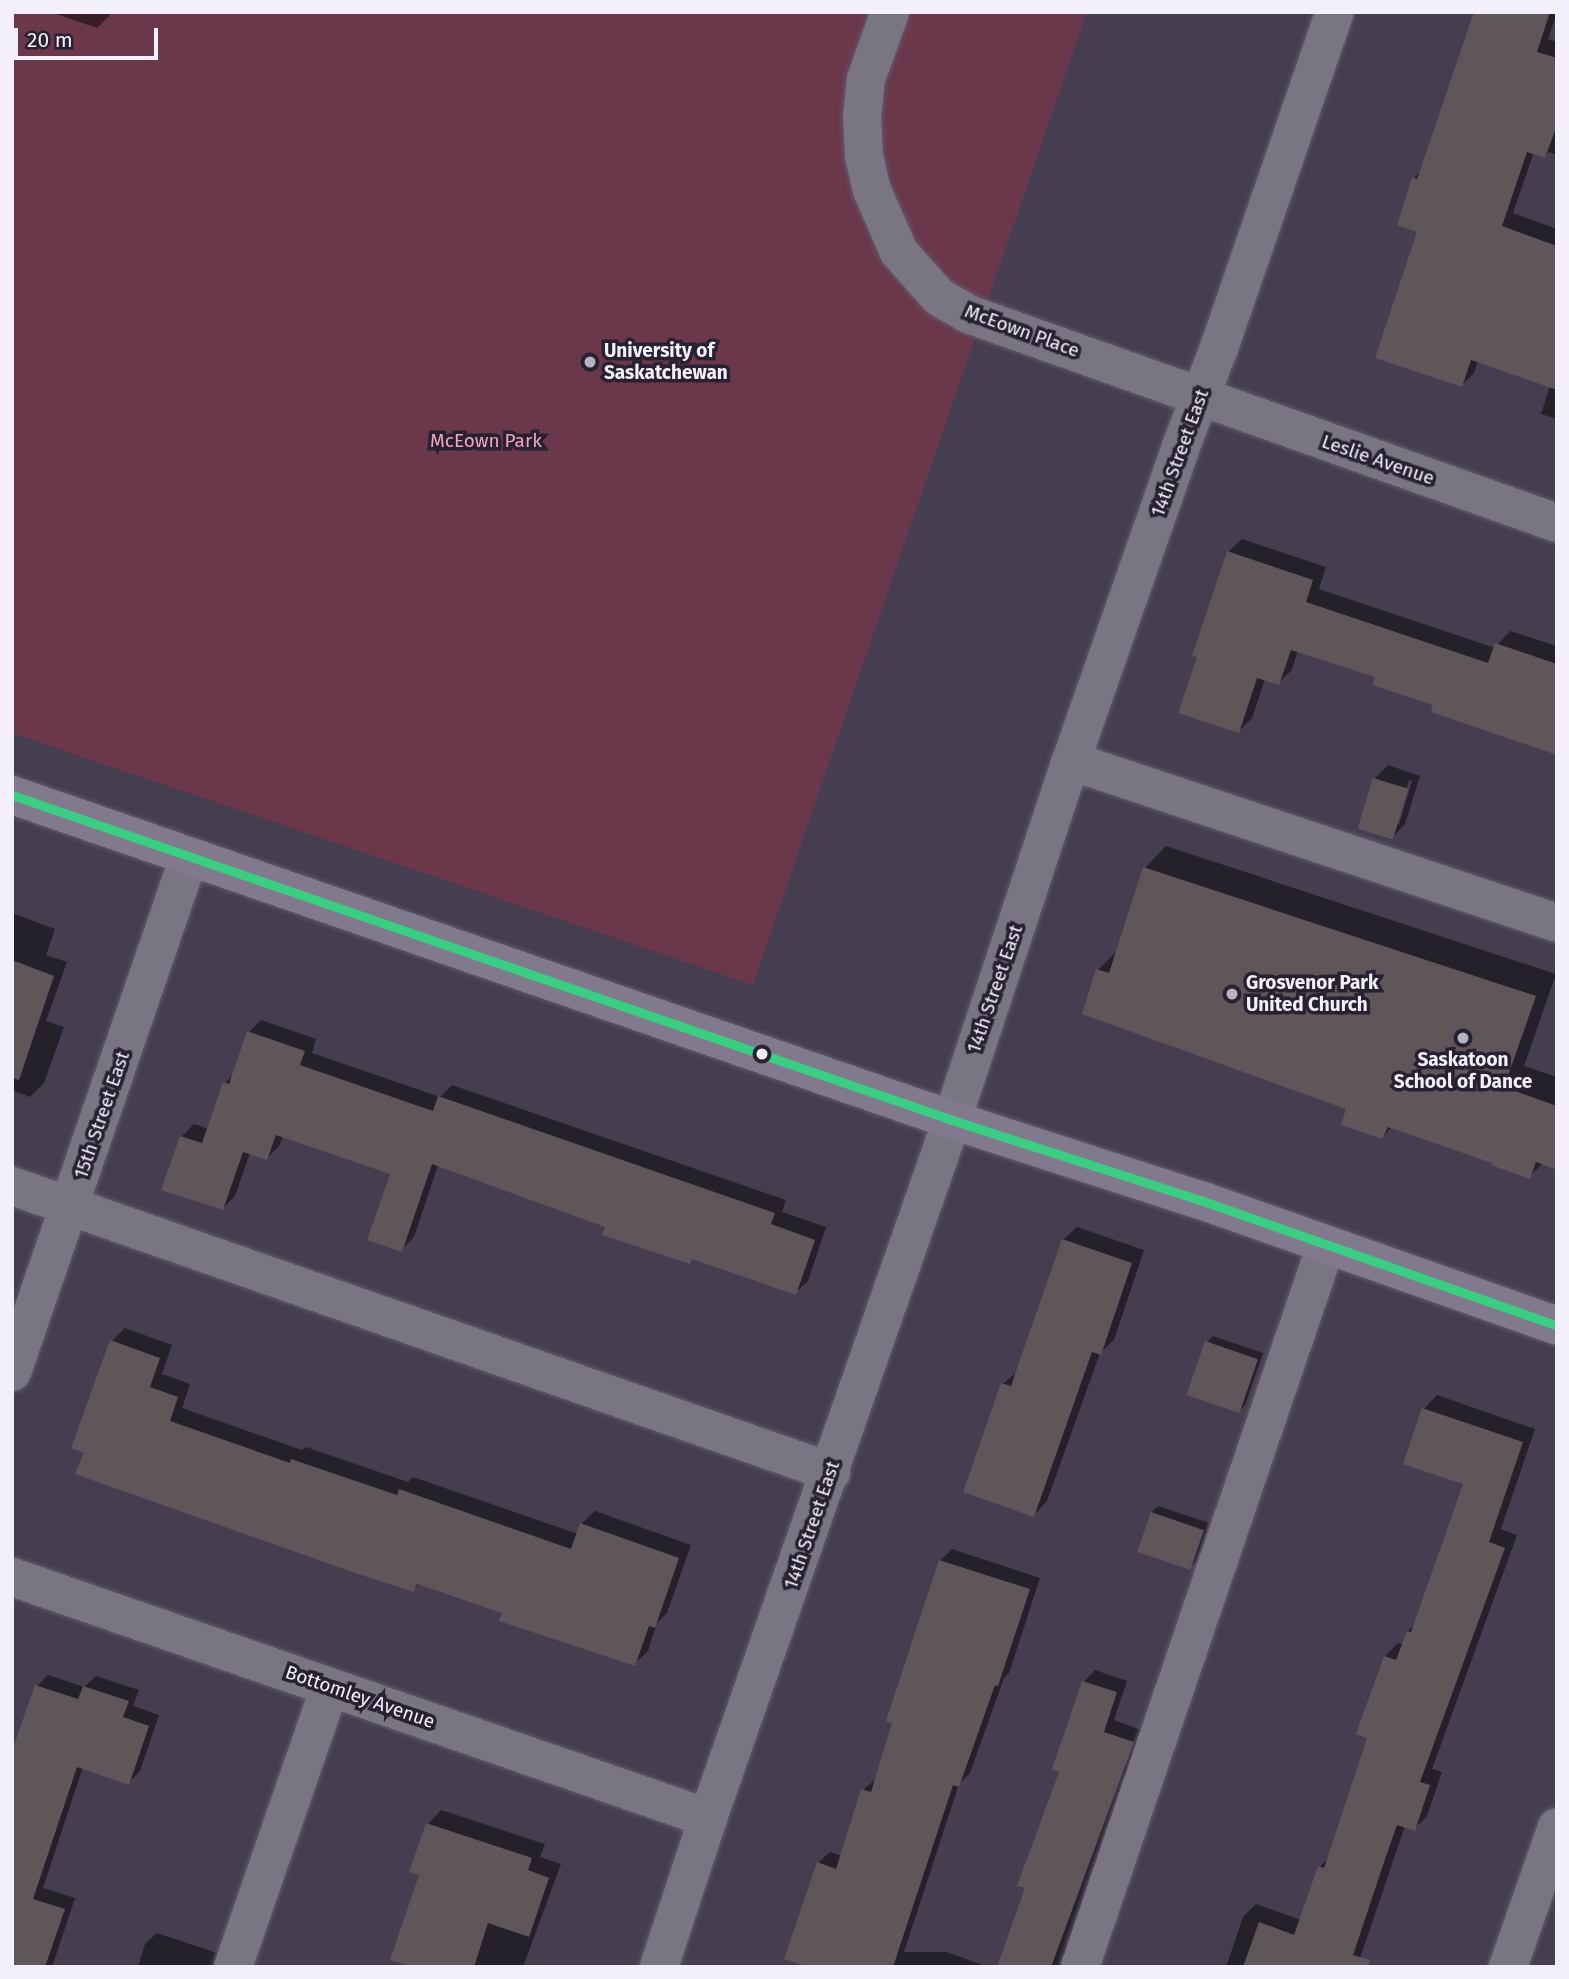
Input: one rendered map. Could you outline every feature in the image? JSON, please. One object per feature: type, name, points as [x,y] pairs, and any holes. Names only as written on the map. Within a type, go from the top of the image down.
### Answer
[{"type":"main road","points":[[12,795],[1557,1326]]},
{"type":"street","name":"McEown Place","points":[[890,12],[866,79],[862,116],[864,156],[884,223],[898,252],[939,297],[968,314],[1144,374],[1200,397]]},
{"type":"street","name":"14th Street East","points":[[659,1967],[708,1818],[952,1120],[1071,761],[1335,12]]},
{"type":"street","name":"Leslie Avenue","points":[[1200,397],[1557,523]]},
{"type":"street","points":[[1071,761],[1557,923]]},
{"type":"street","name":"15th Street East","points":[[12,1372],[72,1206],[189,857]]},
{"type":"street","points":[[12,1186],[831,1472]]},
{"type":"street","points":[[1080,1967],[1326,1245]]},
{"type":"street","name":"Bottomley Avenue","points":[[12,1577],[708,1818]]},
{"type":"street","points":[[233,1967],[330,1687]]},
{"type":"street","points":[[1508,1967],[1557,1827]]},
{"type":"green space","name":"McEown Park","points":[[12,12],[1087,12],[753,985],[12,733]]},
{"type":"building","points":[[1474,12],[1550,12],[1537,52],[1557,58],[1557,125],[1545,158],[1527,152],[1502,226],[1557,246],[1557,390],[1471,360],[1462,387],[1375,358],[1417,232],[1397,225],[1412,177],[1417,179]]},
{"type":"building","points":[[1227,551],[1313,580],[1306,602],[1488,663],[1495,643],[1557,664],[1557,755],[1431,712],[1433,705],[1372,685],[1375,677],[1291,650],[1279,685],[1257,678],[1239,733],[1178,713],[1197,657],[1192,656]]},
{"type":"building","points":[[1373,778],[1408,789],[1393,840],[1358,829]]},
{"type":"building","points":[[1143,867],[1536,996],[1504,1087],[1557,1106],[1557,1170],[1536,1162],[1530,1179],[1388,1127],[1382,1139],[1341,1125],[1346,1109],[1082,1014],[1096,969],[1109,973]]},
{"type":"building","points":[[12,960],[54,976],[19,1080],[12,1078]]},
{"type":"building","points":[[247,1031],[305,1051],[300,1065],[433,1111],[438,1096],[775,1213],[771,1224],[815,1240],[796,1295],[692,1259],[690,1264],[602,1235],[605,1227],[432,1164],[402,1252],[367,1240],[390,1174],[276,1135],[267,1160],[243,1152],[223,1210],[161,1190],[180,1136],[202,1143],[223,1082],[229,1084]]},
{"type":"building","points":[[1062,1239],[1132,1263],[1101,1355],[1092,1352],[1034,1517],[963,1492],[1001,1383],[1011,1386]]},
{"type":"building","points":[[110,1340],[160,1358],[150,1387],[178,1397],[170,1421],[290,1463],[291,1459],[397,1495],[399,1489],[571,1549],[580,1523],[679,1558],[655,1628],[649,1626],[635,1666],[499,1621],[502,1613],[417,1584],[414,1592],[358,1574],[75,1474],[84,1453],[71,1448]]},
{"type":"building","points":[[1205,1341],[1258,1359],[1239,1413],[1186,1395]]},
{"type":"building","points":[[1422,1408],[1523,1442],[1489,1542],[1505,1548],[1420,1782],[1430,1785],[1415,1831],[1397,1825],[1384,1862],[1353,1955],[1370,1960],[1368,1967],[1243,1967],[1259,1922],[1294,1935],[1318,1866],[1324,1868],[1367,1738],[1356,1734],[1384,1656],[1396,1660],[1407,1631],[1411,1632],[1463,1484],[1403,1464]]},
{"type":"building","points":[[1151,1512],[1204,1530],[1190,1570],[1137,1552]]},
{"type":"building","points":[[939,1560],[1030,1589],[998,1686],[995,1685],[959,1787],[953,1785],[893,1967],[807,1967],[784,1959],[817,1862],[836,1869],[861,1789],[871,1792],[892,1723],[886,1721]]},
{"type":"building","points":[[1082,1681],[1117,1692],[1104,1732],[1134,1742],[1051,1967],[997,1967],[1025,1888],[1017,1886],[1059,1772],[1052,1769]]},
{"type":"building","points":[[35,1685],[78,1699],[83,1686],[129,1701],[123,1717],[149,1726],[129,1785],[77,1767],[33,1899],[65,1909],[45,1967],[12,1967],[12,1751]]},
{"type":"building","points":[[426,1823],[532,1858],[528,1870],[549,1878],[529,1937],[488,1923],[474,1967],[412,1967],[390,1960],[419,1875],[409,1872]]},
{"type":"transit line","points":[[12,795],[952,1120],[1203,1201],[1557,1326]]},
{"type":"place","name":"University of Saskatchewan","points":[[590,362]]},
{"type":"place","name":"Grosvenor Park United Church","points":[[1232,994]]},
{"type":"place","name":"Saskatoon School of Dance","points":[[1463,1038]]}]
